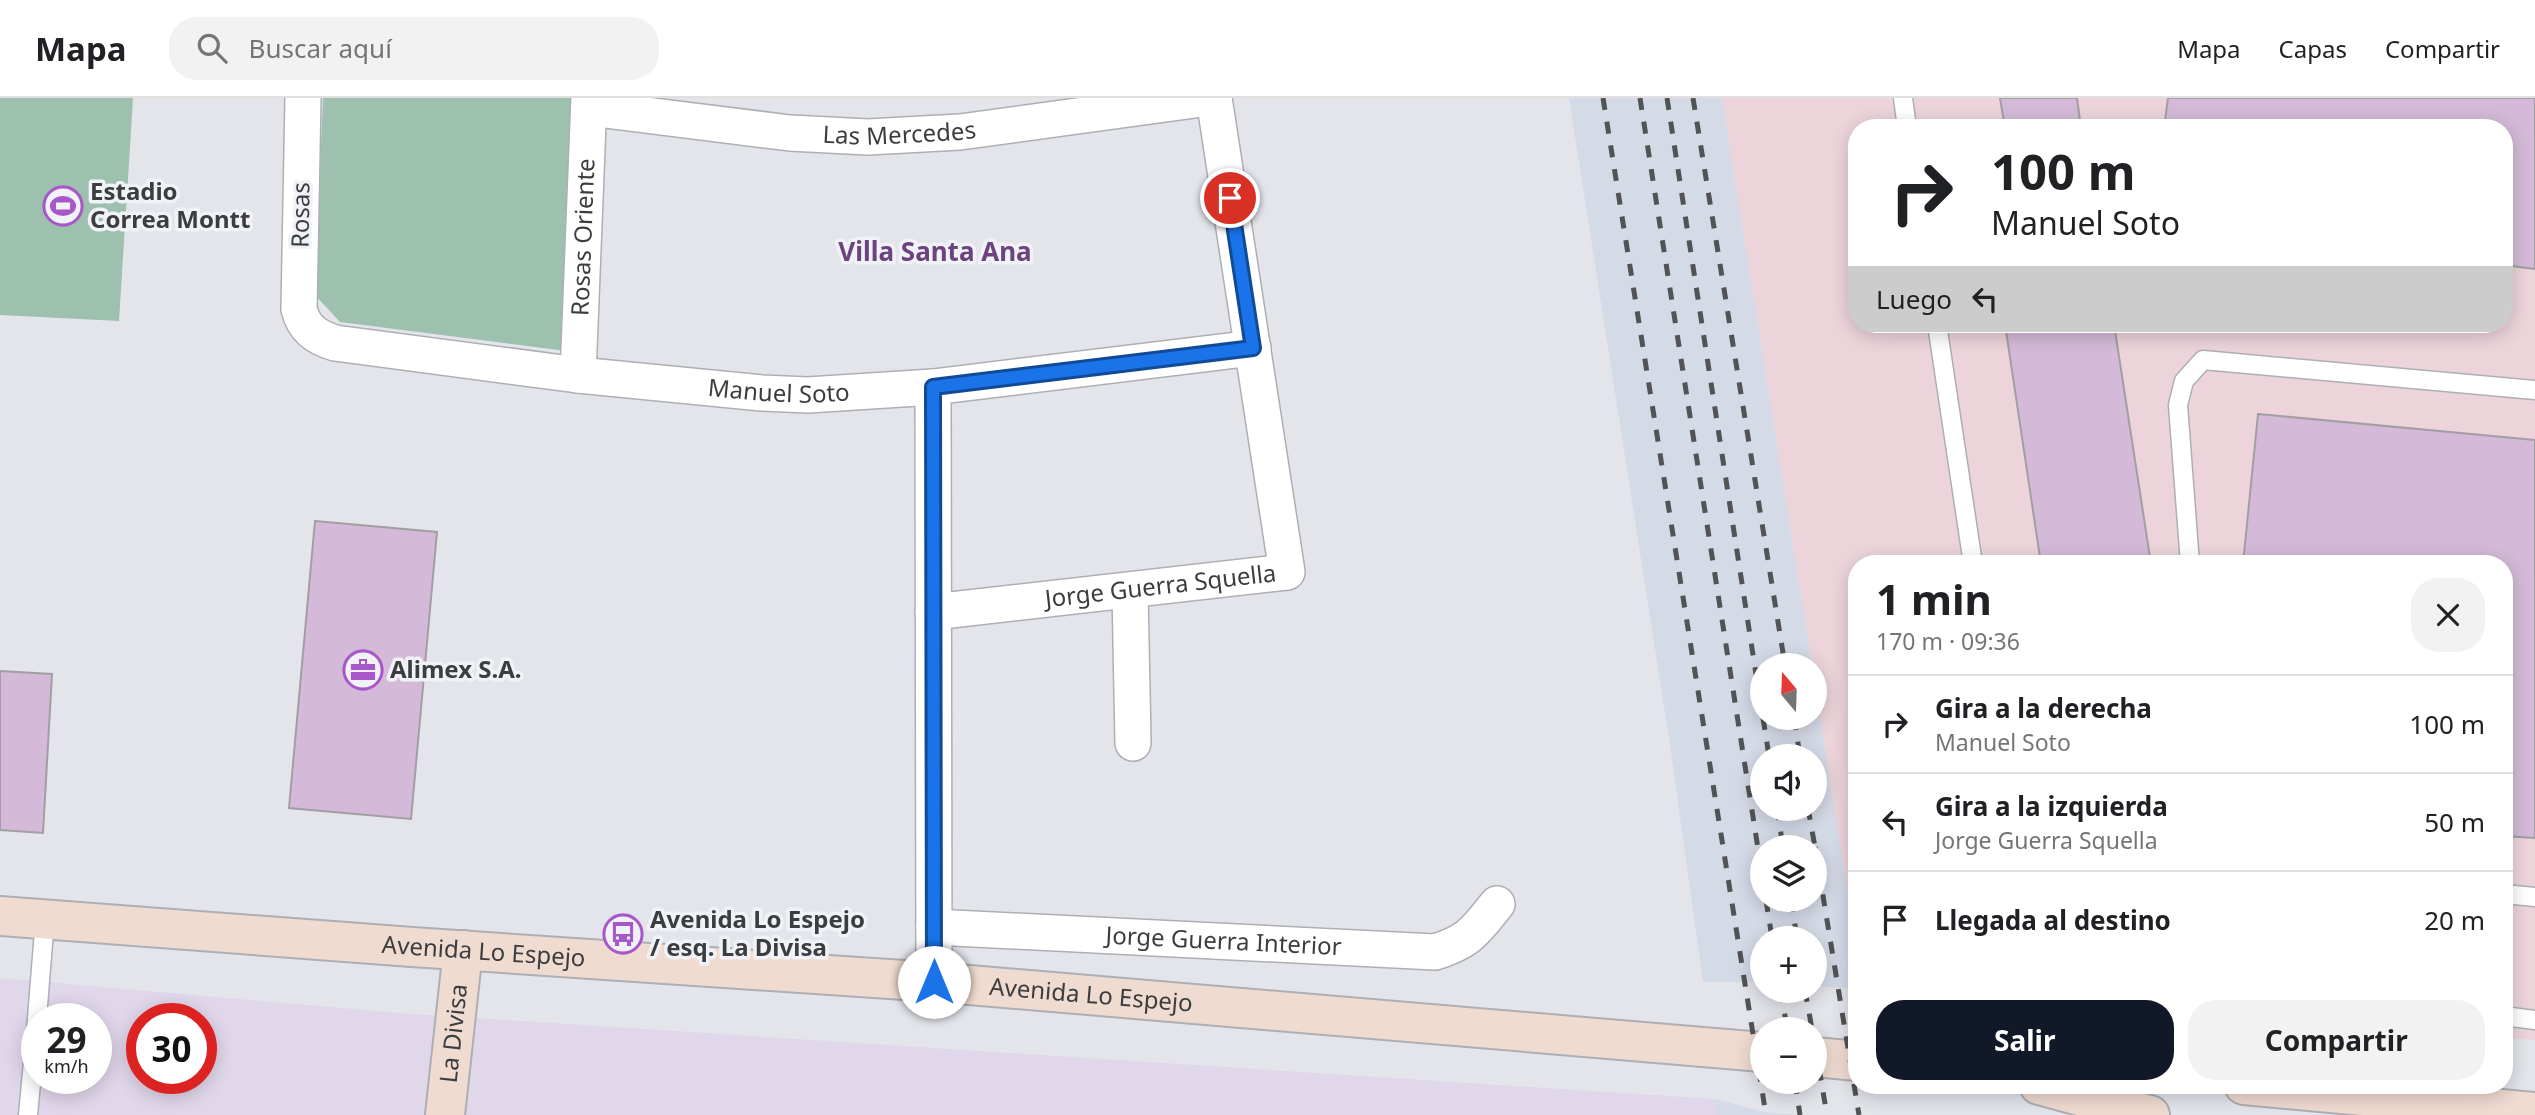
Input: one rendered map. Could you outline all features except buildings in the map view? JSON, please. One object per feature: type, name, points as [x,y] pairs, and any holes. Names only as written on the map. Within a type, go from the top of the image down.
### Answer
[{"type":"main road","name":"Avenida Lo Espejo","points":[[0,916],[934,982],[1750,1051]]},
{"type":"main road","name":"La Divisa","points":[[445,1115],[463,950]]},
{"type":"main road","points":[[1827,1058],[1848,1059]]},
{"type":"main road","points":[[2072,1094],[2150,1115]]},
{"type":"main road","points":[[2341,1094],[2535,1112]]},
{"type":"street","name":"Rosas","points":[[303,98],[299,309],[308,329]]},
{"type":"street","name":"Las Mercedes","points":[[589,103],[790,133],[867,137],[960,132],[1212,98]]},
{"type":"street","name":"Jorge Guerra Squella","points":[[933,612],[1287,572],[1212,98]]},
{"type":"street","name":"Rosas Oriente","points":[[578,375],[589,103]]},
{"type":"street","name":"Manuel Soto","points":[[308,329],[320,338],[335,343],[578,375],[808,395],[933,387],[1253,348]]},
{"type":"street","points":[[933,387],[934,982]]},
{"type":"street","points":[[1129,590],[1133,743]]},
{"type":"street","name":"Jorge Guerra Interior","points":[[934,927],[1435,952],[1458,945],[1471,936],[1497,904]]},
{"type":"lane","points":[[1903,98],[1906,119]]},
{"type":"lane","points":[[1938,333],[1972,555]]},
{"type":"lane","points":[[2189,555],[2178,405],[2184,381],[2203,360],[2535,390]]},
{"type":"lane","points":[[2513,895],[2535,897]]},
{"type":"lane","points":[[38,1003],[46,919]]},
{"type":"lane","points":[[2513,1017],[2535,1020]]},
{"type":"lane","points":[[27,1115],[29,1094]]},
{"type":"shaded area","points":[[1569,98],[1722,98],[1810,653],[1750,653],[1750,730],[1822,730],[1824,744],[1750,744],[1750,821],[1827,821],[1827,761],[1848,895],[1848,988],[1827,987],[1827,926],[1750,926],[1750,982],[1703,982],[1670,745]]},
{"type":"shaded area","points":[[1722,98],[2535,98],[2535,1040],[2513,1039],[2513,555],[1848,555],[1848,896],[1827,761],[1827,744],[1824,744],[1822,730],[1827,730],[1827,653],[1810,653]]},
{"type":"shaded area","points":[[0,978],[399,1013],[1715,1099],[1718,1115],[0,1115]]},
{"type":"shaded area","points":[[1715,1099],[1765,1112],[1796,1115],[1718,1115]]},
{"type":"green space","name":"Estadio Correa Montt","points":[[0,98],[133,98],[119,321],[0,315]]},
{"type":"green space","points":[[323,98],[571,98],[566,351],[340,322],[315,295]]},
{"type":"railway","points":[[1603,98],[1766,1115]]},
{"type":"railway","points":[[1640,98],[1756,835]]},
{"type":"railway","points":[[1667,98],[1753,653]]},
{"type":"railway","points":[[1693,98],[1783,653]]},
{"type":"railway","points":[[1765,730],[1767,744]]},
{"type":"railway","points":[[1796,730],[1798,744]]},
{"type":"railway","points":[[1779,821],[1781,835]]},
{"type":"railway","points":[[1810,821],[1813,835]]},
{"type":"railway","points":[[1768,912],[1770,926]]},
{"type":"railway","points":[[1793,912],[1795,926]]},
{"type":"railway","points":[[1826,912],[1848,1048]]},
{"type":"railway","points":[[1783,1003],[1785,1017]]},
{"type":"railway","points":[[1807,1003],[1810,1017]]},
{"type":"railway","points":[[1797,1094],[1800,1115]]},
{"type":"railway","points":[[1823,1094],[1827,1115]]},
{"type":"railway","points":[[1856,1094],[1859,1115]]},
{"type":"place","name":"Estadio Correa Montt","points":[[63,206]]},
{"type":"place","name":"Alimex S.A.","points":[[363,670]]},
{"type":"place","name":"Avenida Lo Espejo / esq. La Divisa","points":[[623,934]]},
{"type":"district","name":"Villa Santa Ana","points":[[935,252]]},
{"type":"route","points":[[934,982],[933,387],[1253,348],[1230,198]]}]
